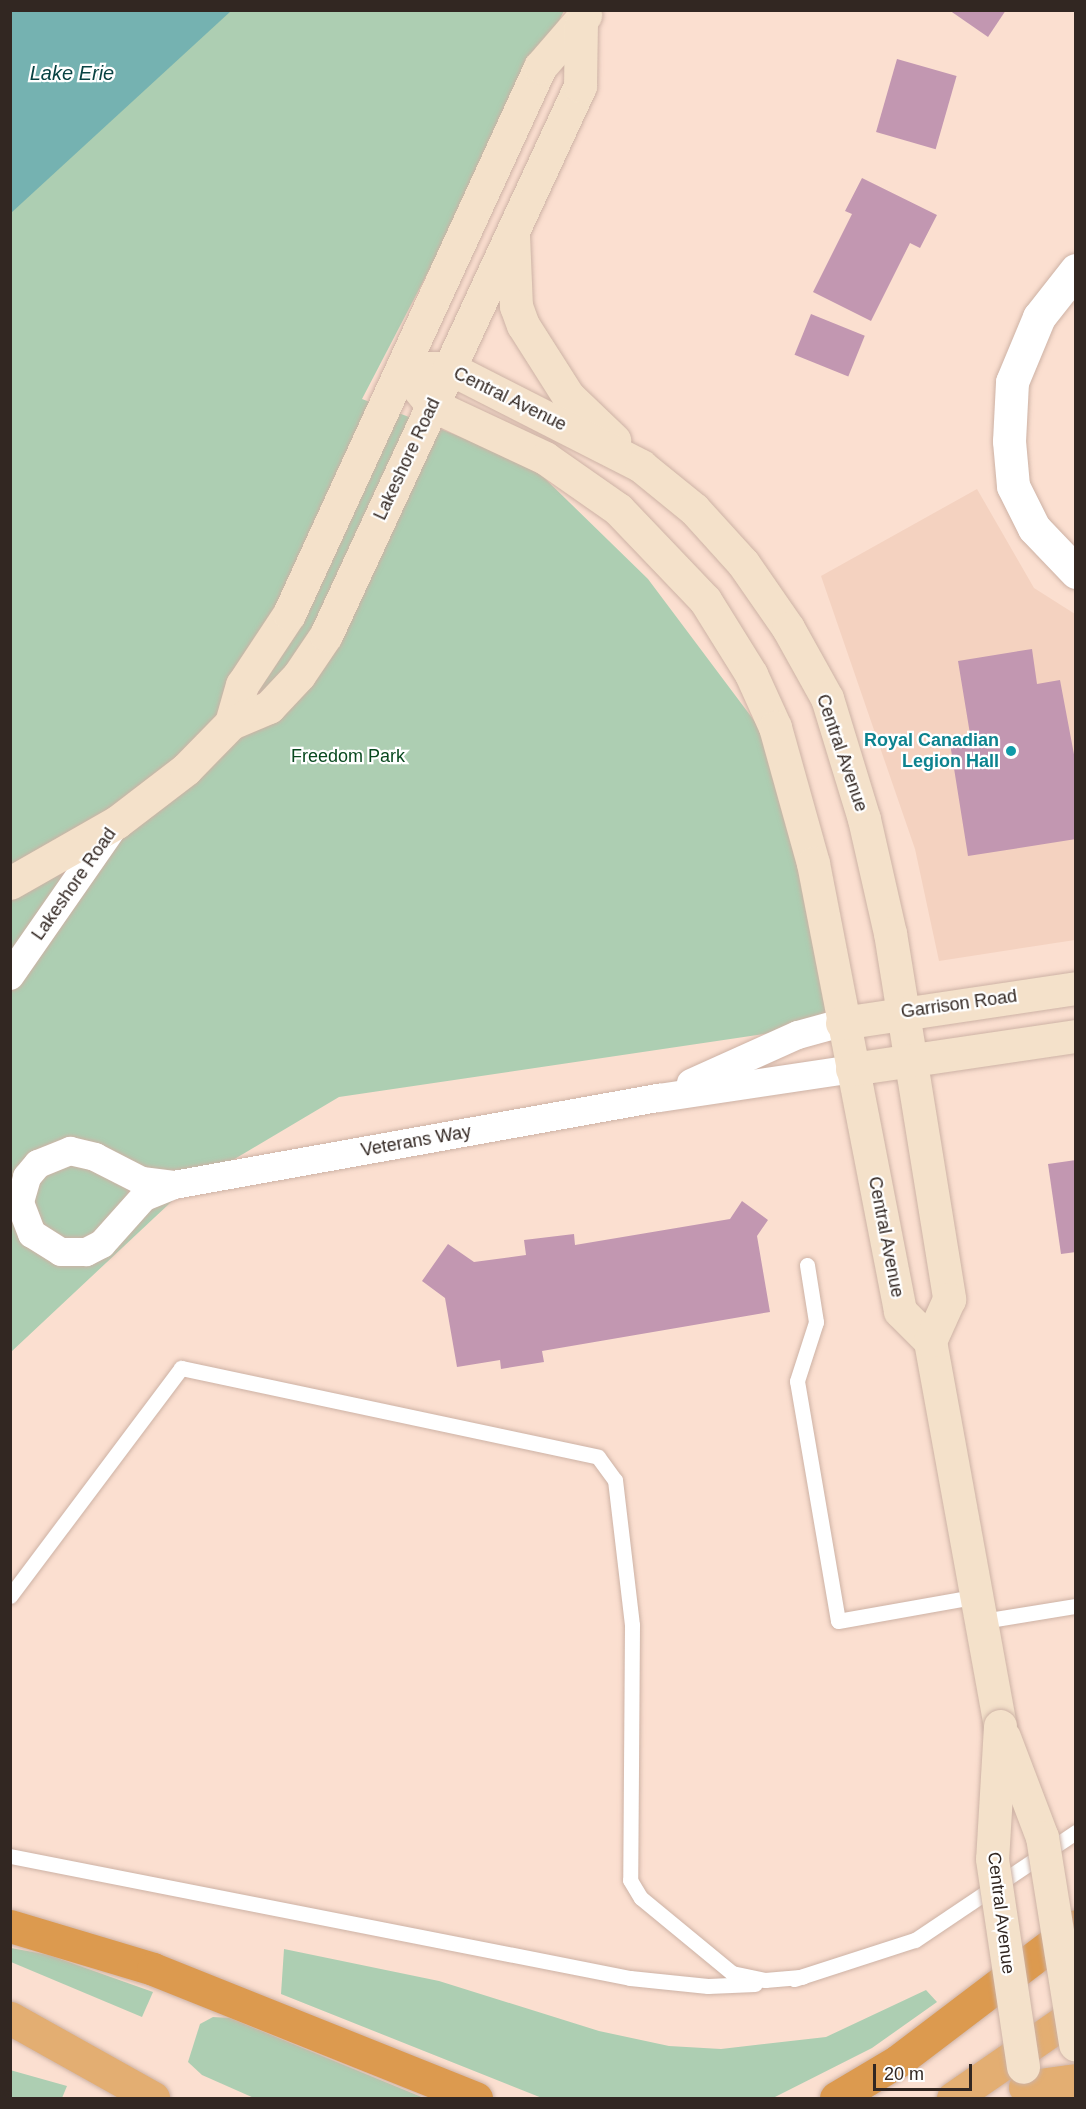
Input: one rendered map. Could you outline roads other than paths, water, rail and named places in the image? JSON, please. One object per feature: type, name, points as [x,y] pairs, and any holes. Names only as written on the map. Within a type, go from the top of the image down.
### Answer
[{"type":"highway","points":[[10,1926],[153,1969],[476,2098]]},
{"type":"highway","points":[[836,2098],[898,2061],[1076,1926]]},
{"type":"highway","points":[[953,2098],[1076,2013]]},
{"type":"highway","points":[[10,2018],[153,2098]]},
{"type":"highway","points":[[1025,2084],[1076,2080]]},
{"type":"main road","name":"Lakeshore Road","points":[[10,883],[117,822],[186,769],[231,723],[269,707],[326,635],[580,86],[584,18]]},
{"type":"main road","name":"Lakeshore Road","points":[[231,723],[242,685],[290,614],[540,67],[584,18]]},
{"type":"main road","points":[[513,230],[516,306],[542,363],[641,466]]},
{"type":"main road","name":"Central Avenue","points":[[402,368],[449,368],[641,466],[694,509],[743,563],[788,628],[827,698],[864,819],[902,1011],[949,1299],[930,1341]]},
{"type":"main road","name":"Central Avenue","points":[[402,368],[432,405],[544,458],[618,508],[705,600],[751,674],[775,727],[813,864],[842,1023],[900,1311],[930,1341],[1000,1726],[1042,1837],[1075,2045]]},
{"type":"main road","name":"Garrison Road","points":[[842,1023],[902,1011],[1076,988]]},
{"type":"main road","points":[[852,1069],[1076,1036]]},
{"type":"main road","name":"Central Avenue","points":[[1000,1726],[992,1859],[1025,2084]]},
{"type":"street","points":[[1076,270],[1039,317],[1012,382],[1013,486],[1034,528],[1076,572]]},
{"type":"street","name":"Lakeshore Road","points":[[10,976],[117,822]]},
{"type":"street","name":"Veterans Way","points":[[659,1098],[798,1035],[842,1023]]},
{"type":"street","name":"Veterans Way","points":[[174,1185],[142,1181],[87,1153],[61,1152],[45,1158],[27,1177],[16,1211],[45,1246],[61,1252],[86,1252],[108,1238],[144,1197],[174,1185],[659,1098],[852,1069]]},
{"type":"lane","points":[[807,1265],[816,1322],[797,1381],[838,1621],[980,1609],[1076,1606]]},
{"type":"lane","points":[[10,1596],[181,1368],[598,1457],[615,1480],[632,1625],[630,1880],[641,1898],[732,1973],[765,1980],[803,1977]]},
{"type":"lane","points":[[10,1856],[660,1983],[743,1985],[803,1977],[925,1935],[1076,1832]]},
{"type":"water","name":"Lake Erie","points":[[11,10],[231,10],[231,11],[11,213]]},
{"type":"place","name":"Royal Canadian Legion Hall","points":[[1011,751]]},
{"type":"park label","name":"Freedom Park","points":[[348,756]]}]
